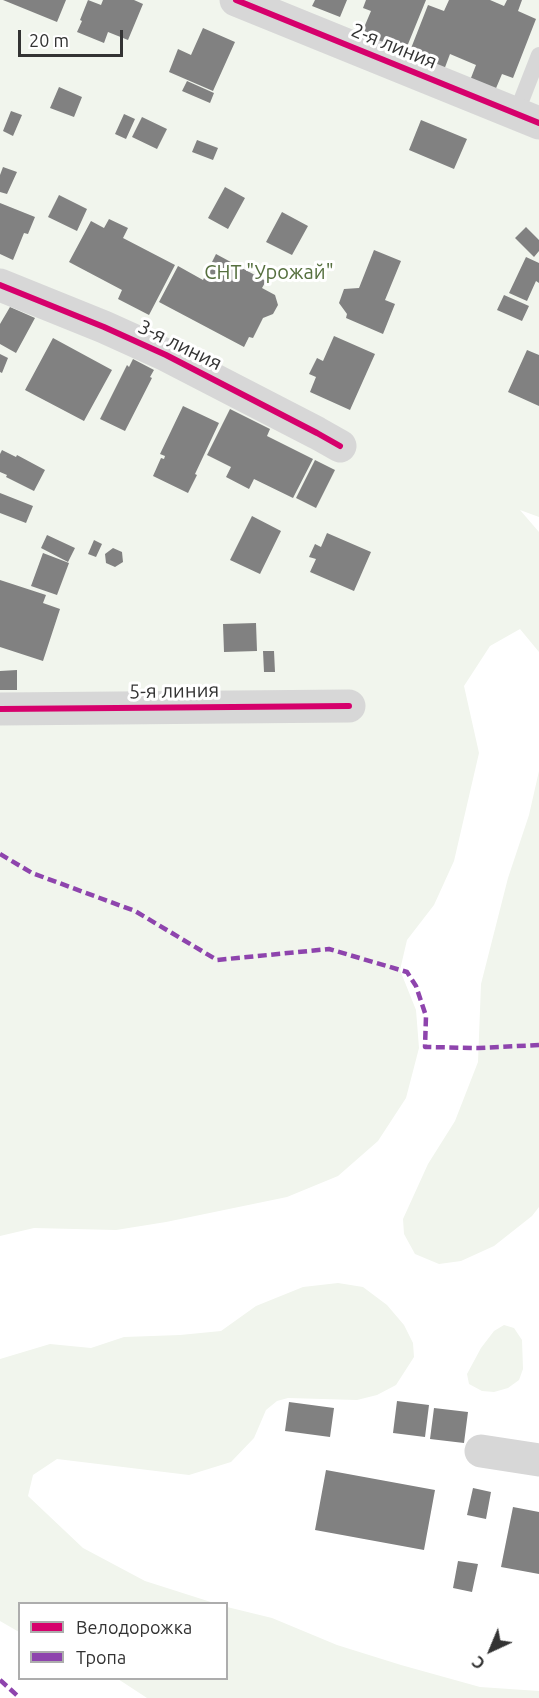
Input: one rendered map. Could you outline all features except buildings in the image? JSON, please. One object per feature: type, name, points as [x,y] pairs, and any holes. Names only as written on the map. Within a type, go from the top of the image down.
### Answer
[{"type":"street","name":"2-я линия","points":[[236,0],[528,119]]},
{"type":"street","name":"3-я линия","points":[[0,285],[166,355],[340,447]]},
{"type":"street","name":"5-я линия","points":[[0,709],[349,706]]},
{"type":"street","points":[[480,1451],[539,1460]]},
{"type":"lane","points":[[528,119],[539,55]]},
{"type":"green space","name":"СНТ \"Урожай\"","points":[[0,0],[539,0],[539,517],[520,510],[539,532],[539,652],[520,629],[490,646],[464,686],[479,753],[454,861],[434,905],[407,940],[400,970],[416,1010],[419,1048],[406,1098],[378,1141],[338,1176],[287,1197],[116,1230],[34,1228],[0,1236]]},
{"type":"green space","points":[[539,771],[539,1207],[532,1216],[494,1246],[461,1261],[439,1264],[415,1254],[404,1234],[403,1219],[428,1164],[455,1121],[478,1062],[481,984],[508,878],[529,815]]},
{"type":"green space","points":[[338,1283],[363,1287],[387,1305],[404,1325],[413,1343],[414,1357],[396,1385],[377,1395],[357,1400],[288,1398],[277,1401],[266,1410],[254,1438],[231,1462],[189,1475],[57,1459],[33,1475],[28,1496],[83,1548],[145,1581],[211,1602],[18,1602],[18,1631],[0,1621],[0,1359],[50,1344],[91,1348],[124,1337],[221,1331],[256,1306],[303,1287]]},
{"type":"green space","points":[[504,1325],[514,1328],[522,1340],[523,1369],[519,1380],[508,1388],[494,1392],[482,1391],[469,1384],[467,1374],[481,1348],[494,1331]]},
{"type":"green space","points":[[228,1607],[272,1618],[337,1645],[480,1687],[539,1691],[539,1698],[147,1698],[120,1680],[228,1680]]},
{"type":"marked path","points":[[0,854],[32,873],[135,911],[217,960],[329,949],[407,972],[416,986],[426,1016],[425,1047],[478,1048],[539,1045]]},
{"type":"marked path","points":[[0,1680],[20,1698]]},
{"type":"cycle path","points":[[236,0],[539,123]]},
{"type":"cycle path","points":[[0,285],[166,355],[340,446]]},
{"type":"cycle path","points":[[0,709],[349,706]]}]
